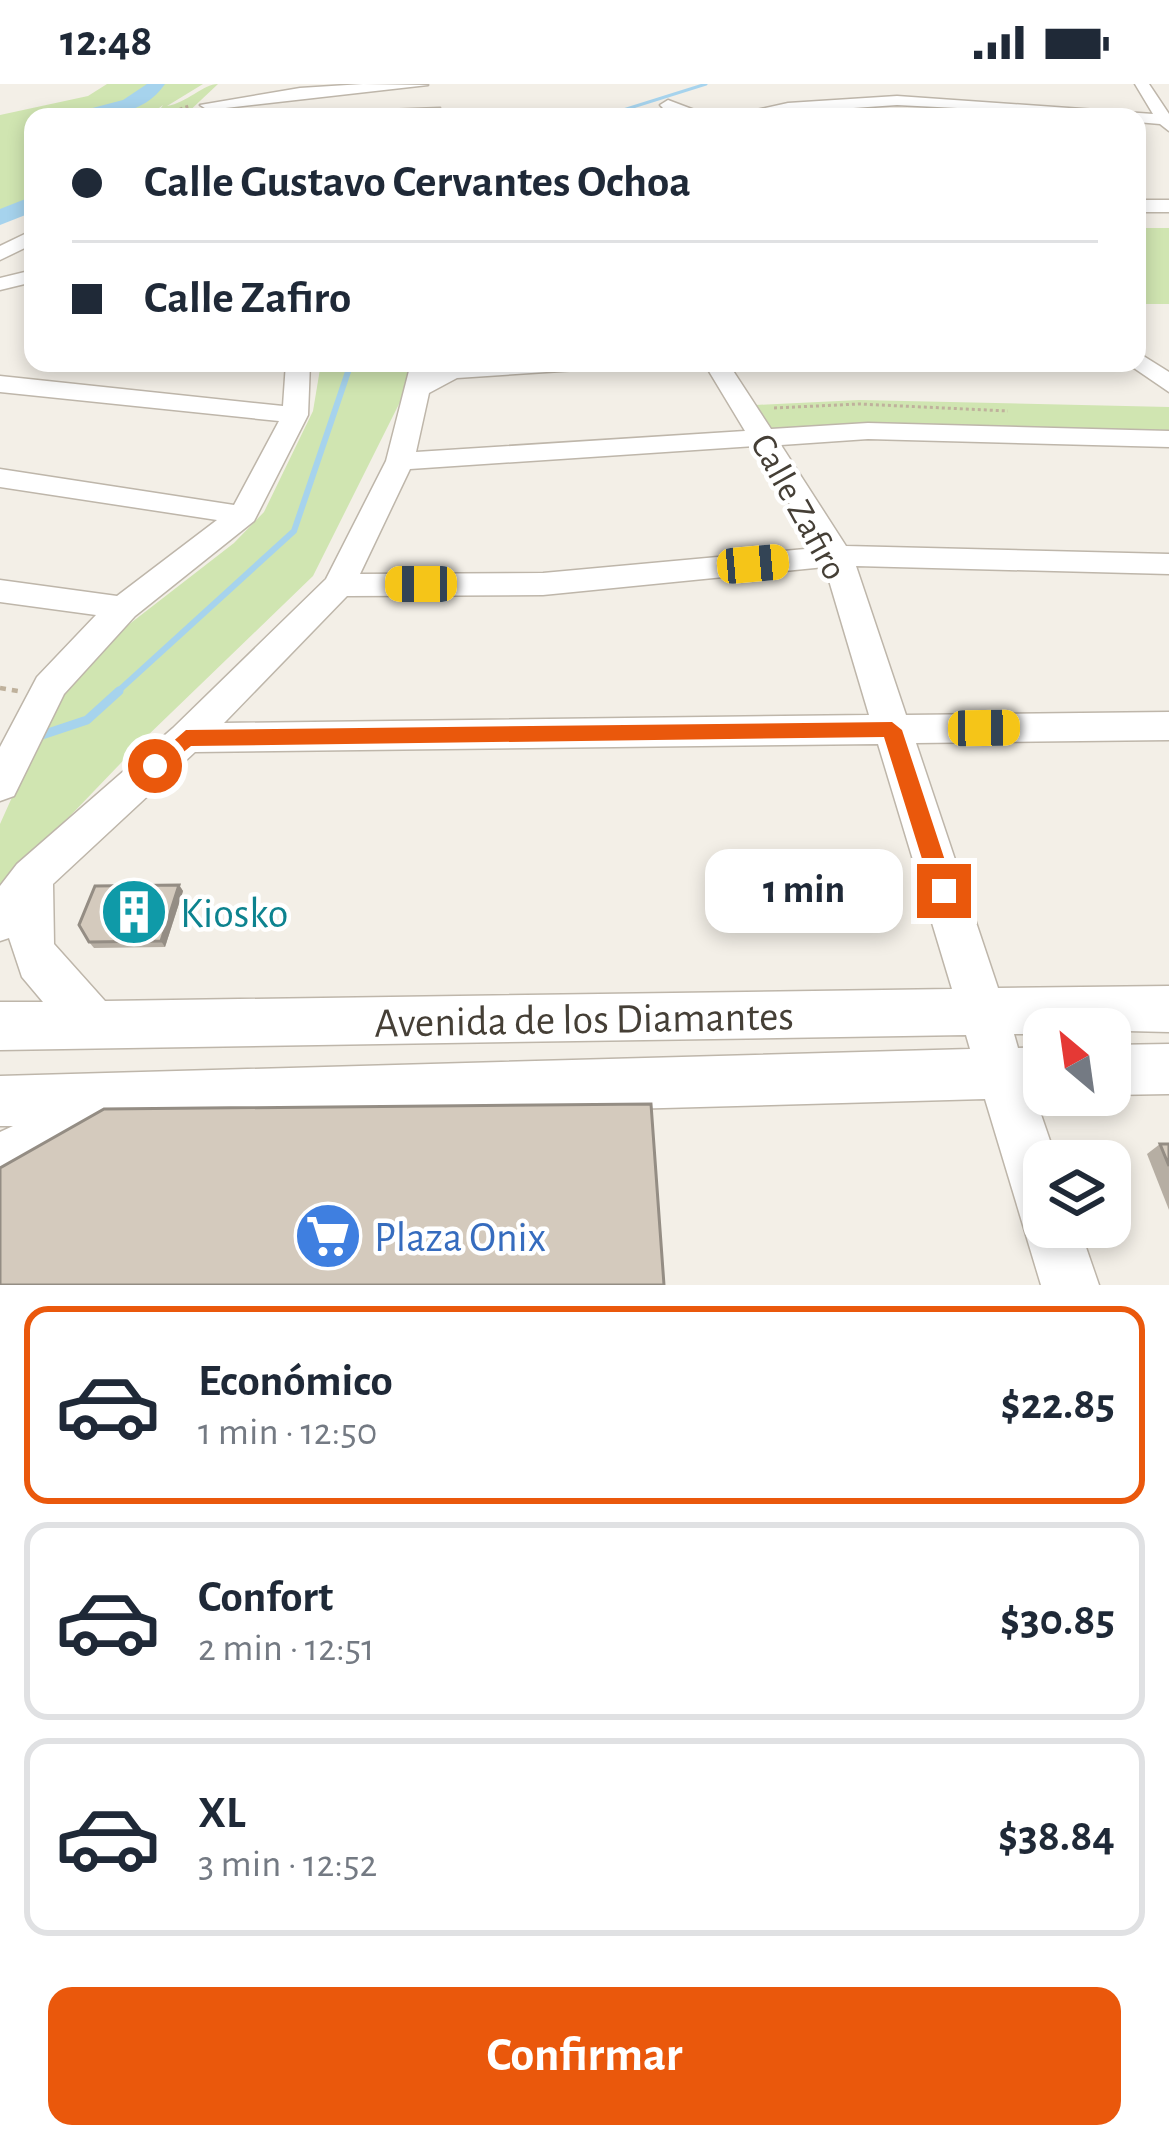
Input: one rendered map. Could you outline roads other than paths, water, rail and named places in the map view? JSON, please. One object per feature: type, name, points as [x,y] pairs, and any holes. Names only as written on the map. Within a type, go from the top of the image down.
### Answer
[{"type":"street","points":[[198,108],[229,84]]},
{"type":"street","points":[[878,84],[908,108]]},
{"type":"street","points":[[1142,84],[1168,122]]},
{"type":"street","points":[[211,108],[300,92],[421,85]]},
{"type":"street","points":[[787,86],[810,104]]},
{"type":"street","points":[[786,108],[897,99],[1050,108]]},
{"type":"street","points":[[668,105],[676,108]]},
{"type":"street","points":[[1146,364],[1169,384]]},
{"type":"street","points":[[7,772],[50,686],[123,608],[243,515],[295,415],[297,372]]},
{"type":"street","name":"Calle Zafiro","points":[[722,372],[837,556],[982,1012],[1023,1072]]},
{"type":"street","points":[[0,921],[32,878],[186,738],[339,585],[400,461],[422,375]]},
{"type":"street","points":[[0,384],[295,415]]},
{"type":"street","points":[[400,461],[753,423],[1169,439]]},
{"type":"street","points":[[0,478],[243,515]]},
{"type":"street","points":[[339,585],[543,584],[837,556],[1169,564]]},
{"type":"street","points":[[0,591],[123,608]]},
{"type":"street","points":[[186,738],[1169,726]]},
{"type":"street","points":[[32,878],[31,944],[38,962],[96,1026]]},
{"type":"street","name":"Avenida de los Diamantes","points":[[0,1026],[1169,1010]]},
{"type":"street","points":[[1131,1070],[1169,1070]]},
{"type":"street","name":"Avenida de los Diamantes","points":[[0,1101],[1023,1072]]},
{"type":"street","points":[[0,1168],[15,1153],[120,1099]]},
{"type":"street","points":[[1058,1248],[1070,1285]]},
{"type":"waterway","points":[[115,108],[141,99],[156,84]]},
{"type":"waterway","points":[[630,108],[706,84]]},
{"type":"waterway","points":[[0,218],[24,207]]},
{"type":"waterway","points":[[115,694],[294,531],[348,372]]},
{"type":"waterway","points":[[39,736],[87,720],[119,691]]},
{"type":"place","name":"Kiosko","points":[[134,912]]},
{"type":"place","name":"Plaza Onix","points":[[328,1236]]}]
